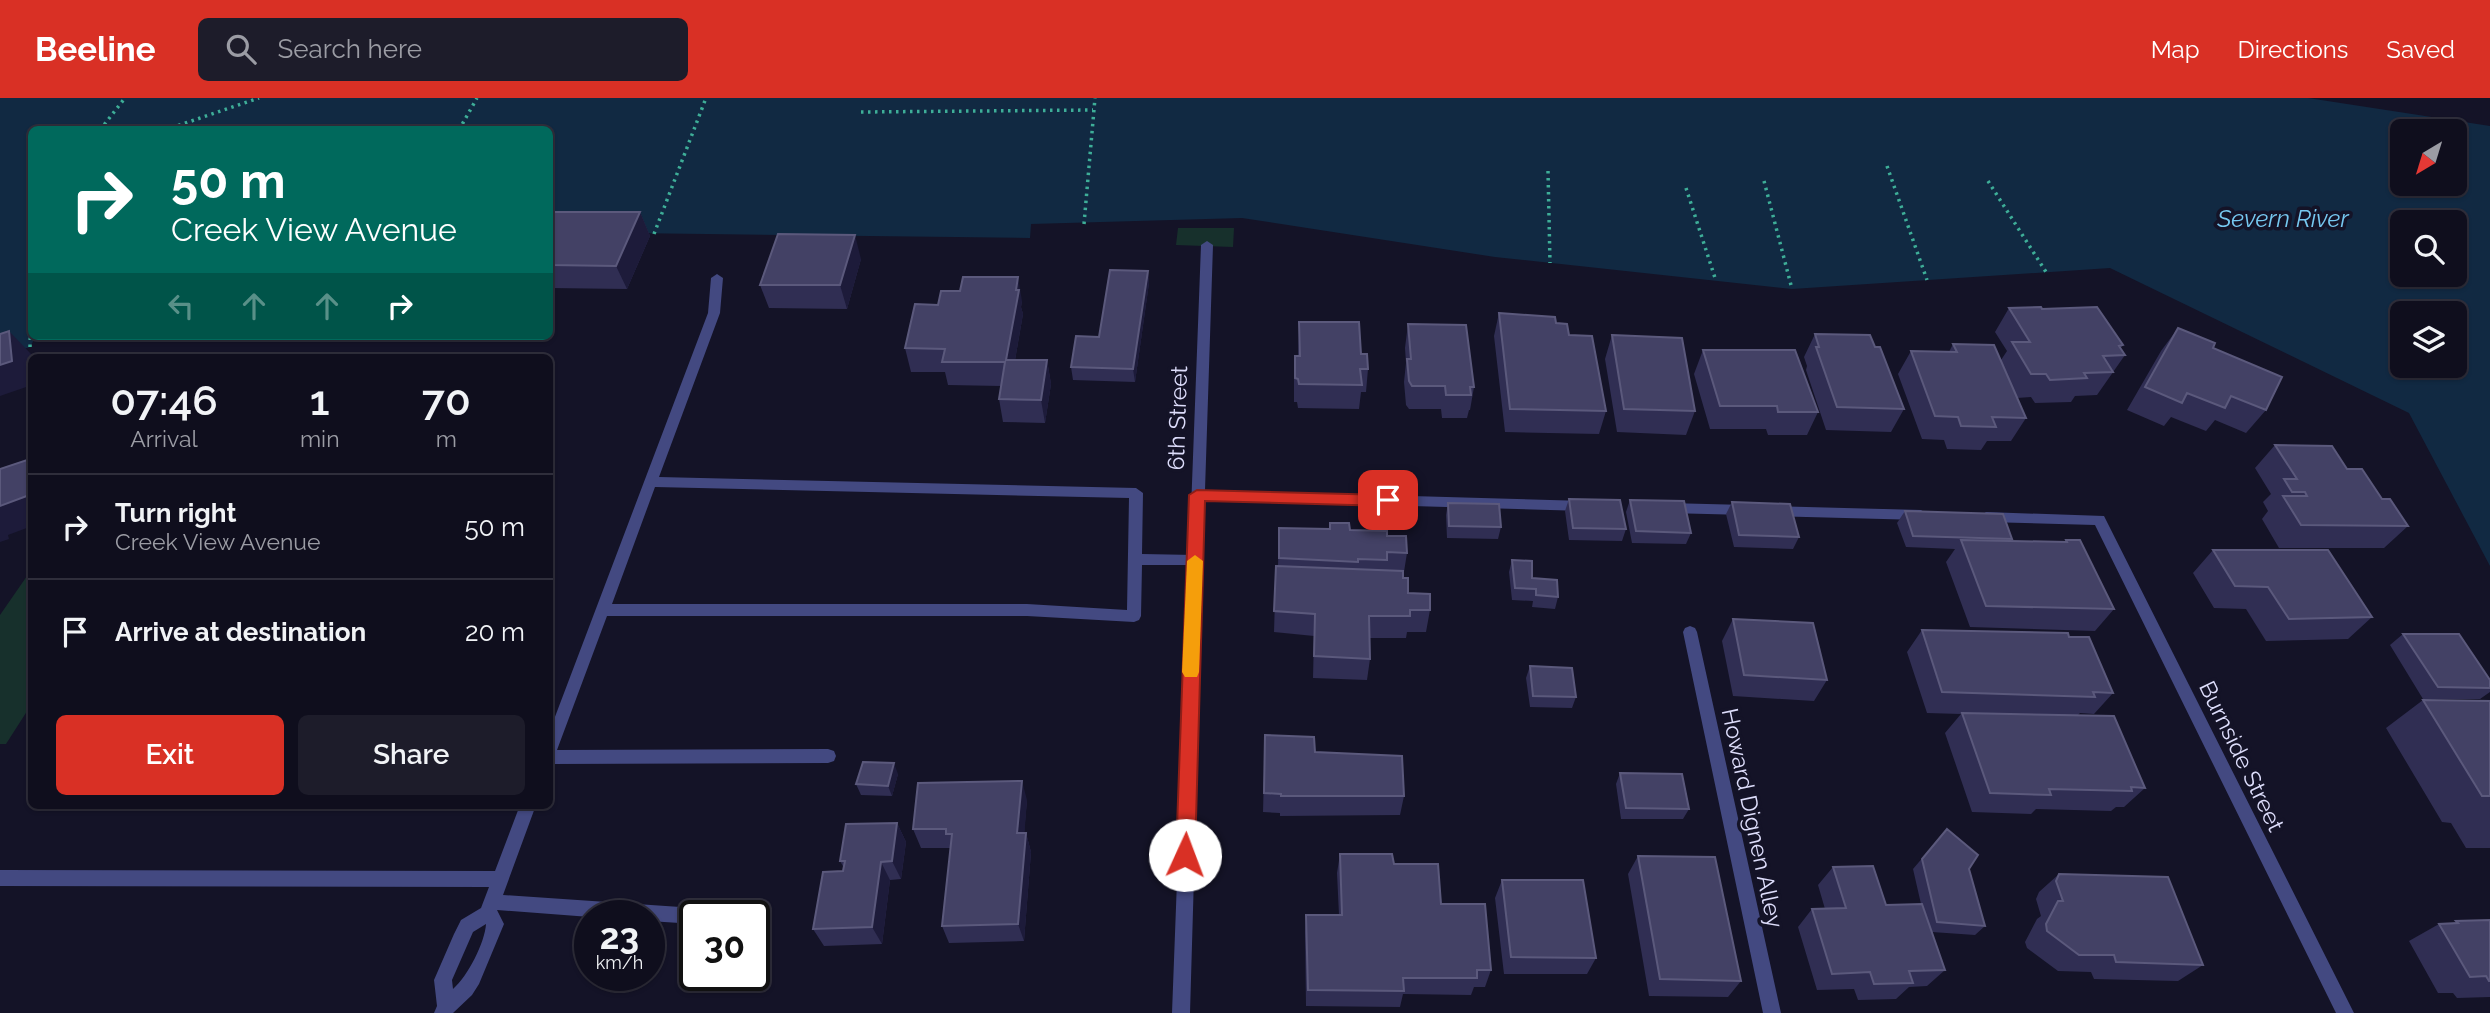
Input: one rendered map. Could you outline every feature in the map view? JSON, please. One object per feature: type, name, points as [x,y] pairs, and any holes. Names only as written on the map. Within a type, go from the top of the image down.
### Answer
[{"type":"street","name":"6th Street","points":[[1181,1013],[1207,244]]},
{"type":"street","points":[[553,741],[714,313],[717,278]]},
{"type":"street","points":[[602,610],[1027,610],[1133,616],[1136,493],[650,482]]},
{"type":"street","points":[[1197,495],[1600,506]]},
{"type":"street","points":[[1655,508],[1933,515]]},
{"type":"street","name":"Burnside Street","points":[[1974,517],[2099,520],[2345,1013]]},
{"type":"street","points":[[1135,559],[1195,561]]},
{"type":"street","name":"Howard Dignen Alley","points":[[1690,632],[1772,1013]]},
{"type":"street","points":[[553,757],[828,756]]},
{"type":"street","points":[[444,1010],[443,980],[467,926],[490,907],[527,809]]},
{"type":"street","points":[[0,878],[501,880]]},
{"type":"street","points":[[490,907],[679,915]]},
{"type":"street","points":[[444,1010],[469,985],[479,964],[496,924],[490,907]]},
{"type":"path","points":[[103,126],[125,98]]},
{"type":"path","points":[[177,126],[259,98]]},
{"type":"path","points":[[461,126],[477,98]]},
{"type":"path","points":[[654,234],[706,98]]},
{"type":"path","points":[[1084,224],[1095,98]]},
{"type":"path","points":[[861,112],[1093,110]]},
{"type":"path","points":[[1887,166],[1927,280]]},
{"type":"path","points":[[1548,172],[1550,263]]},
{"type":"path","points":[[1764,181],[1792,289]]},
{"type":"path","points":[[1988,181],[2046,272]]},
{"type":"path","points":[[1686,188],[1716,281]]},
{"type":"path","points":[[30,340],[30,347]]},
{"type":"green space","points":[[1178,228],[1234,228],[1233,247],[1176,245]]},
{"type":"green space","points":[[28,576],[28,710],[6,744],[0,744],[0,615]]},
{"type":"water","name":"Severn River","points":[[0,98],[2308,98],[2444,119],[2390,119],[2390,196],[2468,196],[2468,123],[2490,126],[2490,566],[2409,413],[2110,268],[1792,289],[1495,257],[1242,218],[1031,224],[1030,238],[553,232],[553,126],[28,126],[28,340],[34,340],[30,347],[0,357]]},
{"type":"building","points":[[553,212],[640,212],[616,266],[553,265]]},
{"type":"building","points":[[778,234],[855,235],[840,285],[760,285]]},
{"type":"building","points":[[1110,270],[1148,271],[1133,369],[1071,367],[1076,336],[1099,337]]},
{"type":"building","points":[[963,277],[1018,277],[1016,290],[1019,290],[1006,360],[1047,360],[1041,400],[999,399],[1005,362],[942,362],[945,349],[905,348],[915,304],[938,305],[941,291],[960,291]]},
{"type":"building","points":[[2097,307],[2123,345],[2119,346],[2125,355],[2103,356],[2113,372],[2084,373],[2087,378],[2050,380],[2046,374],[2031,374],[2012,342],[2030,342],[2009,308]]},
{"type":"building","points":[[1499,313],[1555,317],[1556,323],[1567,324],[1569,335],[1592,336],[1606,411],[1510,409]]},
{"type":"building","points":[[1299,322],[1359,322],[1361,354],[1367,354],[1368,369],[1360,369],[1362,385],[1299,384],[1295,378],[1295,356],[1300,356]]},
{"type":"building","points":[[1408,324],[1466,325],[1474,387],[1470,387],[1471,395],[1446,395],[1445,386],[1412,386],[1407,359],[1411,359]]},
{"type":"building","points":[[2178,328],[2215,343],[2213,348],[2282,377],[2266,410],[2231,396],[2225,408],[2187,393],[2182,403],[2145,387]]},
{"type":"building","points":[[9,331],[12,361],[0,365],[0,334]]},
{"type":"building","points":[[1815,334],[1870,335],[1875,347],[1880,347],[1904,409],[1837,407],[1816,347],[1819,347]]},
{"type":"building","points":[[1612,335],[1682,338],[1695,411],[1624,409]]},
{"type":"building","points":[[1953,344],[1994,345],[2026,418],[1992,417],[1996,427],[1961,426],[1958,417],[1935,416],[1911,351],[1957,352]]},
{"type":"building","points":[[1703,350],[1795,350],[1818,412],[1778,412],[1777,406],[1720,406]]},
{"type":"building","points":[[2275,445],[2332,446],[2347,469],[2362,469],[2382,499],[2390,499],[2408,526],[2301,525],[2283,496],[2307,496],[2305,492],[2292,492],[2284,479],[2297,479]]},
{"type":"building","points":[[27,460],[28,496],[0,506],[0,469]]},
{"type":"building","points":[[1569,499],[1620,500],[1626,529],[1573,528]]},
{"type":"building","points":[[1630,500],[1684,501],[1691,533],[1636,531]]},
{"type":"building","points":[[1732,502],[1790,504],[1799,537],[1739,535]]},
{"type":"building","points":[[1448,503],[1499,504],[1501,527],[1449,526]]},
{"type":"building","points":[[1905,511],[2003,514],[2012,539],[1913,536]]},
{"type":"building","points":[[1330,523],[1349,523],[1350,530],[1387,531],[1387,536],[1406,536],[1407,553],[1387,552],[1387,560],[1358,559],[1358,562],[1279,558],[1279,528],[1330,529]]},
{"type":"building","points":[[1961,540],[2080,540],[2114,609],[1986,606]]},
{"type":"building","points":[[2213,550],[2328,550],[2372,617],[2289,619],[2268,587],[2235,586]]},
{"type":"building","points":[[1512,560],[1532,561],[1532,578],[1557,580],[1558,597],[1536,595],[1536,589],[1515,588]]},
{"type":"building","points":[[1276,566],[1403,571],[1403,578],[1408,578],[1408,593],[1430,594],[1430,610],[1410,610],[1410,616],[1369,616],[1370,659],[1314,656],[1315,614],[1274,611]]},
{"type":"building","points":[[1733,619],[1813,623],[1827,680],[1744,675]]},
{"type":"building","points":[[1922,630],[2068,633],[2069,637],[2089,637],[2113,693],[2093,692],[2095,697],[1942,692]]},
{"type":"building","points":[[2403,634],[2459,634],[2490,680],[2490,688],[2438,687]]},
{"type":"building","points":[[1530,666],[1572,668],[1576,697],[1533,696]]},
{"type":"building","points":[[2423,700],[2490,701],[2490,796],[2482,796]]},
{"type":"building","points":[[1962,713],[2114,716],[2145,788],[2131,787],[2132,791],[2049,789],[2051,795],[1990,793]]},
{"type":"building","points":[[1265,735],[1314,737],[1315,752],[1402,756],[1404,796],[1281,796],[1264,793]]},
{"type":"building","points":[[863,762],[894,763],[888,786],[856,784]]},
{"type":"building","points":[[1620,773],[1682,774],[1689,809],[1626,808]]},
{"type":"building","points":[[1022,781],[1017,833],[1026,833],[1018,924],[942,926],[952,834],[946,834],[946,829],[913,829],[918,783]]},
{"type":"building","points":[[897,823],[892,861],[881,862],[872,927],[813,929],[823,872],[843,871],[845,861],[840,861],[846,824]]},
{"type":"building","points":[[1947,829],[1978,855],[1969,869],[1985,926],[1937,922],[1922,859]]},
{"type":"building","points":[[1340,854],[1392,854],[1394,864],[1438,864],[1441,904],[1485,904],[1491,970],[1477,970],[1477,978],[1403,978],[1404,991],[1308,990],[1306,915],[1342,915]]},
{"type":"building","points":[[1638,856],[1715,857],[1741,981],[1660,979]]},
{"type":"building","points":[[1873,866],[1886,905],[1922,904],[1945,970],[1909,971],[1913,983],[1874,984],[1870,972],[1832,974],[1812,909],[1846,908],[1833,867]]},
{"type":"building","points":[[2059,874],[2168,877],[2203,965],[2116,962],[2114,955],[2079,955],[2047,931],[2046,924],[2058,901],[2063,901],[2056,881]]},
{"type":"building","points":[[1502,880],[1583,880],[1596,958],[1511,957]]},
{"type":"building","points":[[2490,920],[2489,981],[2486,976],[2470,977],[2439,924]]},
{"type":"slow traffic","points":[[1191,672],[1195,561]]},
{"type":"route","points":[[1185,855],[1197,495],[1388,500]]}]
